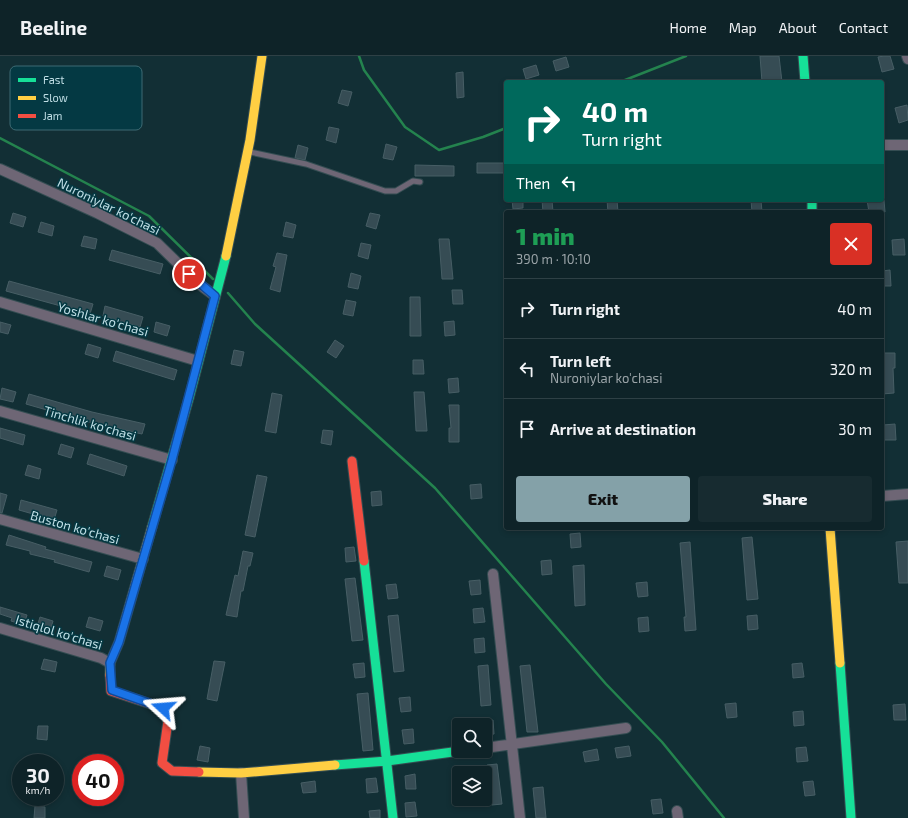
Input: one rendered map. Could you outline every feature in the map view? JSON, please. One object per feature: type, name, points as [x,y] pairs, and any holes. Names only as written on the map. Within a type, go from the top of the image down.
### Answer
[{"type":"street","points":[[262,56],[249,152],[215,296],[172,460],[119,642],[110,663],[112,690],[163,708],[168,721],[162,763],[172,771],[241,773],[387,761],[452,752]]},
{"type":"street","points":[[803,56],[805,80]]},
{"type":"street","points":[[884,145],[908,145]]},
{"type":"street","name":"Nuroniylar ko'chasi","points":[[0,169],[97,213],[157,243],[199,284],[215,296]]},
{"type":"street","name":"Yoshlar ko'chasi","points":[[0,302],[198,361]]},
{"type":"street","name":"Tinchlik ko'chasi","points":[[0,411],[172,460]]},
{"type":"street","points":[[352,462],[364,550],[393,818]]},
{"type":"street","points":[[884,496],[908,494]]},
{"type":"street","name":"Buston ko'chasi","points":[[0,519],[143,559]]},
{"type":"street","points":[[830,530],[851,818]]},
{"type":"street","points":[[493,574],[520,818]]},
{"type":"street","name":"Istiqlol ko'chasi","points":[[0,628],[101,658],[110,663]]},
{"type":"street","points":[[492,747],[626,728]]},
{"type":"street","points":[[241,773],[244,818]]},
{"type":"lane","points":[[249,152],[306,164],[385,191],[396,191],[413,181],[420,182]]},
{"type":"building","points":[[760,56],[779,56],[782,80],[762,80]]},
{"type":"building","points":[[890,56],[894,69],[882,72],[878,57]]},
{"type":"building","points":[[566,57],[569,67],[556,71],[553,61]]},
{"type":"building","points":[[536,65],[539,75],[526,79],[523,69]]},
{"type":"building","points":[[463,72],[464,97],[457,98],[456,73]]},
{"type":"building","points":[[342,90],[352,92],[348,106],[338,103]]},
{"type":"building","points":[[907,105],[908,120],[899,123],[895,108]]},
{"type":"building","points":[[329,127],[339,129],[336,143],[326,140]]},
{"type":"building","points":[[386,144],[397,147],[393,160],[383,158]]},
{"type":"building","points":[[298,145],[308,148],[305,160],[295,158]]},
{"type":"building","points":[[477,163],[504,163],[504,173],[477,173]]},
{"type":"building","points":[[415,165],[454,166],[454,176],[415,176]]},
{"type":"building","points":[[884,200],[885,212],[884,210],[869,210],[867,202],[884,202]]},
{"type":"building","points":[[512,202],[523,202],[523,208],[513,209]]},
{"type":"building","points":[[542,202],[552,202],[553,210],[543,210]]},
{"type":"building","points":[[607,202],[617,202],[618,210],[608,210]]},
{"type":"building","points":[[751,202],[761,202],[762,210],[752,210]]},
{"type":"building","points":[[13,213],[26,217],[23,227],[10,223]]},
{"type":"building","points":[[370,213],[380,215],[376,229],[366,226]]},
{"type":"building","points":[[41,222],[54,226],[52,236],[38,232]]},
{"type":"building","points":[[286,222],[296,225],[293,238],[283,236]]},
{"type":"building","points":[[84,236],[97,239],[95,249],[81,246]]},
{"type":"building","points":[[439,239],[449,239],[453,279],[442,279]]},
{"type":"building","points":[[904,239],[905,255],[893,255],[892,240]]},
{"type":"building","points":[[361,243],[371,245],[368,259],[358,256]]},
{"type":"building","points":[[112,250],[163,264],[160,274],[109,260]]},
{"type":"building","points":[[277,253],[287,255],[280,292],[270,289],[276,267],[273,266]]},
{"type":"building","points":[[890,270],[891,286],[884,286],[884,271]]},
{"type":"building","points":[[351,273],[361,276],[358,289],[348,287]]},
{"type":"building","points":[[9,281],[93,304],[90,314],[6,291]]},
{"type":"building","points":[[452,290],[462,290],[463,304],[453,304]]},
{"type":"building","points":[[410,297],[420,297],[421,336],[410,336]]},
{"type":"building","points":[[346,300],[356,302],[353,316],[343,314]]},
{"type":"building","points":[[105,306],[143,317],[140,327],[103,316]]},
{"type":"building","points":[[454,321],[455,335],[445,336],[444,322]]},
{"type":"building","points":[[0,322],[11,325],[8,334],[0,332]]},
{"type":"building","points":[[156,322],[170,326],[167,336],[154,332]]},
{"type":"building","points":[[335,340],[344,346],[336,358],[327,352]]},
{"type":"building","points":[[88,344],[101,348],[98,358],[85,354]]},
{"type":"building","points":[[234,350],[244,352],[241,366],[231,364]]},
{"type":"building","points":[[116,351],[177,370],[174,380],[113,361]]},
{"type":"building","points":[[884,353],[895,353],[895,368],[893,368],[894,393],[884,394]]},
{"type":"building","points":[[413,360],[423,360],[424,374],[413,374]]},
{"type":"building","points":[[458,378],[459,392],[449,393],[448,379]]},
{"type":"building","points":[[2,388],[16,392],[13,402],[0,399]]},
{"type":"building","points":[[414,392],[424,392],[427,431],[416,431]]},
{"type":"building","points":[[272,393],[282,395],[276,433],[265,431]]},
{"type":"building","points":[[29,394],[92,412],[145,424],[142,434],[85,421],[26,404]]},
{"type":"building","points":[[449,405],[459,405],[459,442],[449,442],[449,428],[451,428]]},
{"type":"building","points":[[895,424],[896,440],[884,440],[884,425]]},
{"type":"building","points":[[0,428],[25,435],[23,445],[0,438]]},
{"type":"building","points":[[323,430],[333,431],[331,445],[321,443]]},
{"type":"building","points":[[61,444],[74,448],[71,458],[58,454]]},
{"type":"building","points":[[90,454],[127,466],[124,476],[87,464]]},
{"type":"building","points":[[28,465],[41,469],[39,479],[25,475]]},
{"type":"building","points":[[257,475],[267,477],[255,537],[245,535]]},
{"type":"building","points":[[481,484],[482,498],[471,499],[470,485]]},
{"type":"building","points":[[381,491],[382,505],[372,506],[371,492]]},
{"type":"building","points":[[0,493],[7,495],[2,513],[0,513]]},
{"type":"building","points":[[21,500],[57,510],[54,520],[19,510]]},
{"type":"building","points":[[580,533],[581,547],[571,548],[570,534]]},
{"type":"building","points":[[9,535],[46,547],[45,549],[92,562],[89,572],[54,562],[55,560],[30,554],[30,551],[6,545]]},
{"type":"building","points":[[752,537],[758,599],[747,600],[742,538]]},
{"type":"building","points":[[908,541],[908,583],[899,583],[896,542]]},
{"type":"building","points":[[690,542],[696,630],[685,631],[684,617],[686,617],[680,543]]},
{"type":"building","points":[[354,547],[356,561],[346,562],[345,548]]},
{"type":"building","points":[[243,551],[253,553],[250,566],[248,566],[243,591],[241,591],[237,617],[226,615],[235,575],[238,576]]},
{"type":"building","points":[[551,560],[552,574],[542,575],[541,561]]},
{"type":"building","points":[[584,565],[585,605],[575,606],[573,566]]},
{"type":"building","points":[[107,566],[121,570],[118,580],[104,576]]},
{"type":"building","points":[[355,578],[363,640],[352,641],[345,579]]},
{"type":"building","points":[[480,580],[481,594],[471,595],[469,581]]},
{"type":"building","points":[[647,582],[648,596],[638,597],[636,583]]},
{"type":"building","points":[[396,584],[398,598],[388,599],[386,585]]},
{"type":"building","points":[[0,607],[27,615],[24,625],[11,621],[12,618],[0,614]]},
{"type":"building","points":[[483,608],[485,622],[474,623],[473,609]]},
{"type":"building","points":[[398,615],[404,671],[394,672],[388,616]]},
{"type":"building","points":[[757,615],[758,629],[748,630],[747,616]]},
{"type":"building","points":[[40,617],[53,621],[50,631],[37,627]]},
{"type":"building","points":[[89,617],[103,621],[100,631],[86,627]]},
{"type":"building","points":[[648,617],[649,631],[639,632],[638,618]]},
{"type":"building","points":[[484,638],[485,652],[475,653],[474,639]]},
{"type":"building","points":[[44,659],[57,662],[55,672],[41,669]]},
{"type":"building","points":[[214,661],[225,662],[217,701],[207,699]]},
{"type":"building","points":[[364,663],[365,677],[355,678],[353,664]]},
{"type":"building","points":[[802,663],[804,677],[793,678],[792,664]]},
{"type":"building","points":[[488,665],[491,705],[481,706],[478,666]]},
{"type":"building","points":[[530,665],[538,732],[527,732],[520,666]]},
{"type":"building","points":[[368,693],[373,750],[363,751],[357,694]]},
{"type":"building","points":[[410,697],[411,711],[401,712],[399,698]]},
{"type":"building","points":[[736,703],[737,717],[727,718],[725,704]]},
{"type":"building","points":[[905,704],[906,720],[894,720],[893,705]]},
{"type":"building","points":[[803,711],[804,725],[794,726],[793,712]]},
{"type":"building","points":[[492,720],[494,734],[492,734]]},
{"type":"building","points":[[38,726],[48,726],[47,740],[37,739]]},
{"type":"building","points":[[413,729],[414,743],[404,744],[402,730]]},
{"type":"building","points":[[200,746],[210,748],[208,762],[197,760]]},
{"type":"building","points":[[629,746],[631,756],[617,758],[615,748]]},
{"type":"building","points":[[806,747],[808,761],[797,762],[796,748]]},
{"type":"building","points":[[597,749],[599,760],[585,762],[583,752]]},
{"type":"building","points":[[497,764],[502,804],[492,805],[492,766],[487,765]]},
{"type":"building","points":[[415,774],[416,789],[406,789],[405,776]]},
{"type":"building","points":[[376,778],[378,792],[367,793],[366,779]]},
{"type":"building","points":[[315,781],[316,792],[303,793],[301,783]]},
{"type":"building","points":[[813,781],[815,795],[805,796],[803,782]]},
{"type":"building","points":[[543,787],[546,818],[536,818],[533,788]]},
{"type":"building","points":[[661,799],[663,813],[653,814],[651,800]]},
{"type":"building","points":[[415,802],[417,816],[406,817],[405,803]]},
{"type":"building","points":[[35,806],[45,807],[45,818],[34,818]]},
{"type":"building","points":[[380,810],[380,818],[370,818],[369,811]]},
{"type":"waterway","points":[[359,56],[364,70],[405,127],[439,150],[483,137],[504,129]]},
{"type":"waterway","points":[[625,80],[686,56]]},
{"type":"waterway","points":[[0,138],[149,216],[213,279]]},
{"type":"waterway","points":[[228,293],[255,324],[435,488],[606,684],[662,742],[724,818]]},
{"type":"traffic: fast","points":[[803,56],[805,80]]},
{"type":"traffic: fast","points":[[812,202],[812,210]]},
{"type":"traffic: fast","points":[[152,527],[189,398],[226,256]]},
{"type":"traffic: fast","points":[[364,561],[393,818]]},
{"type":"traffic: fast","points":[[840,663],[851,818]]},
{"type":"traffic: fast","points":[[335,765],[387,761],[452,752]]},
{"type":"traffic: slow","points":[[226,256],[250,140],[262,56]]},
{"type":"traffic: slow","points":[[110,675],[110,663],[119,642],[152,527]]},
{"type":"traffic: slow","points":[[830,530],[840,663]]},
{"type":"traffic: slow","points":[[199,772],[241,773],[335,765]]},
{"type":"traffic: jam","points":[[352,461],[364,561]]},
{"type":"traffic: jam","points":[[110,675],[111,691],[163,708],[168,721],[162,763],[172,771],[199,772]]},
{"type":"route","points":[[163,708],[112,690],[110,663],[119,642],[168,474],[215,296],[189,274]]}]
